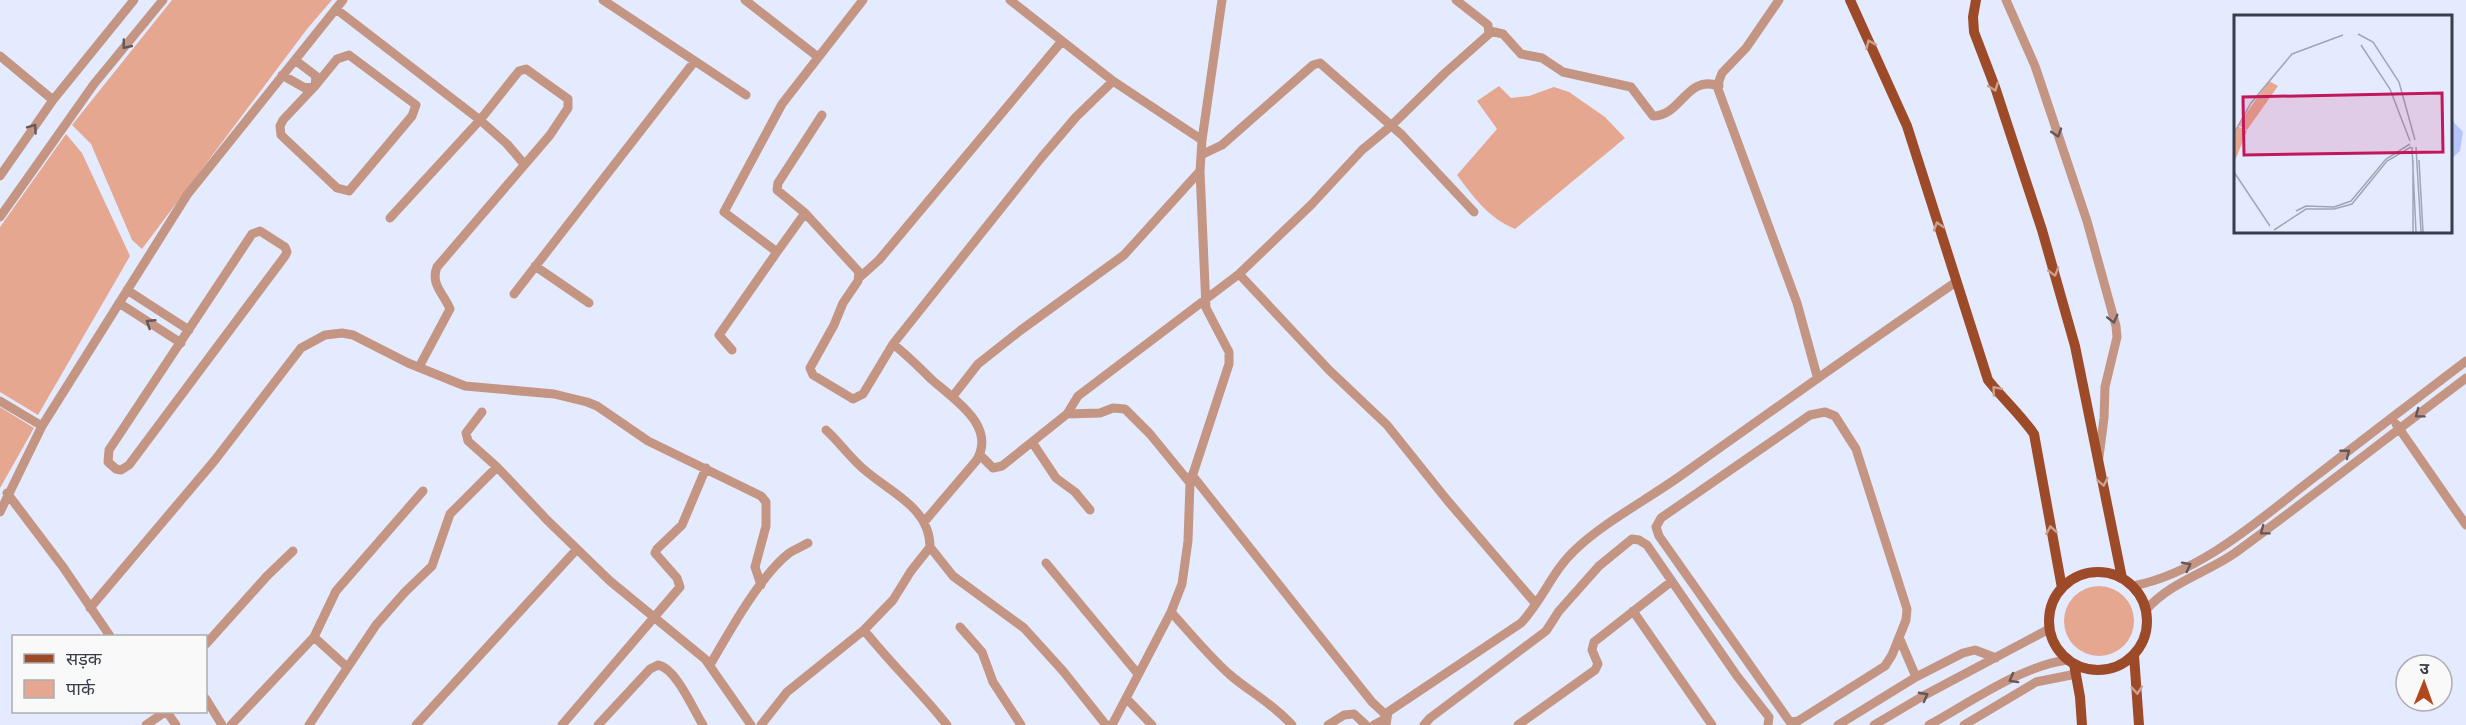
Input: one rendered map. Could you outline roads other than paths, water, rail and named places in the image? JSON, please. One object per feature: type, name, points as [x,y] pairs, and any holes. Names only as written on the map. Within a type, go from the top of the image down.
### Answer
[{"type":"main road","points":[[1850,0],[1906,126],[1988,380],[2000,396],[2021,415],[2034,435],[2062,588]]},
{"type":"main road","points":[[1976,0],[1973,17],[1974,32],[1995,87],[2042,230],[2075,346],[2122,578]]},
{"type":"main road","points":[[2072,666],[2089,670],[2104,670],[2115,668],[2134,655],[2146,633],[2146,610],[2140,595],[2122,578],[2099,572],[2077,577],[2062,588],[2053,601],[2049,615],[2049,629],[2053,642],[2072,666],[2082,725]]},
{"type":"main road","points":[[2134,655],[2139,725]]},
{"type":"street","points":[[0,217],[94,84],[163,0]]},
{"type":"street","points":[[0,512],[7,493],[42,426],[186,195],[343,0]]},
{"type":"street","points":[[603,0],[694,63],[746,95]]},
{"type":"street","points":[[745,0],[818,57]]},
{"type":"street","points":[[777,252],[724,212],[782,104],[863,0]]},
{"type":"street","points":[[1010,0],[1113,81],[1202,140]]},
{"type":"street","points":[[1112,725],[1171,612],[1184,578],[1191,479],[1229,358],[1229,352],[1208,315],[1205,300],[1200,171],[1202,140],[1222,0]]},
{"type":"street","points":[[1456,0],[1488,25],[1490,31]]},
{"type":"street","points":[[1779,0],[1746,48],[1722,73],[1719,86],[1797,303],[1817,376]]},
{"type":"street","points":[[2006,0],[2039,78],[2086,221],[2116,326],[2117,337],[2105,387],[2099,458]]},
{"type":"street","points":[[0,176],[53,100],[130,1]]},
{"type":"street","points":[[336,9],[480,120],[507,144],[524,164]]},
{"type":"street","points":[[1490,31],[1503,34],[1521,54],[1542,58],[1563,72],[1631,87],[1653,116],[1674,107],[1698,85],[1709,82],[1719,86]]},
{"type":"street","points":[[980,455],[990,466],[997,468],[1067,414],[1078,396],[1239,274],[1311,205],[1362,150],[1391,126],[1490,31]]},
{"type":"street","points":[[1062,40],[879,260],[860,277],[843,303],[810,372],[853,399],[863,394],[893,344],[1041,158],[1076,117],[1113,81]]},
{"type":"street","points":[[282,75],[305,88],[315,86],[336,59],[349,55],[416,105],[412,116],[349,191],[338,188],[281,135],[280,126],[283,120],[315,86],[316,76],[295,60]]},
{"type":"street","points":[[0,56],[53,100]]},
{"type":"street","points":[[514,294],[694,63]]},
{"type":"street","points":[[1201,155],[1222,145],[1316,63],[1324,65],[1391,126],[1474,212]]},
{"type":"street","points":[[390,218],[480,120],[522,69],[565,96],[569,103],[563,118],[437,267],[434,277],[437,287],[450,309],[419,368]]},
{"type":"street","points":[[822,115],[777,187],[779,193],[805,213],[856,269],[860,277]]},
{"type":"street","points":[[953,396],[978,364],[1124,255],[1200,171]]},
{"type":"street","points":[[732,350],[719,335],[805,213]]},
{"type":"street","points":[[260,231],[285,247],[287,252],[285,256],[195,379],[129,465],[116,470],[108,462],[109,450],[189,330],[254,232],[260,231]]},
{"type":"street","points":[[535,266],[589,303]]},
{"type":"street","points":[[1239,274],[1329,370],[1387,425],[1447,500],[1536,604]]},
{"type":"street","points":[[1374,725],[1386,719],[1521,623],[1576,548],[1817,376],[1956,282]]},
{"type":"street","points":[[127,290],[189,330]]},
{"type":"street","points":[[119,303],[181,343]]},
{"type":"street","points":[[90,608],[215,460],[301,348],[325,335],[342,333],[353,335],[419,368],[465,386],[555,394],[597,406],[648,441],[761,496],[766,502],[766,526],[755,567],[761,585]]},
{"type":"street","points":[[893,344],[953,396],[971,415],[981,434],[980,455],[924,522]]},
{"type":"street","points":[[2133,586],[2156,582],[2194,563],[2242,533],[2466,361]]},
{"type":"street","points":[[2146,610],[2168,591],[2232,555],[2466,378]]},
{"type":"street","points":[[0,401],[42,426]]},
{"type":"street","points":[[1067,414],[1125,409],[1191,479],[1386,719]]},
{"type":"street","points":[[483,412],[466,436],[468,441],[636,604],[654,616],[710,665],[751,725]]},
{"type":"street","points":[[1899,637],[1885,666],[1798,721],[1790,722],[1659,537],[1656,532],[1658,522],[1748,457],[1810,416],[1831,412],[1856,449],[1907,609],[1906,620],[1899,637],[1916,677]]},
{"type":"street","points":[[2390,420],[2401,428],[2466,525]]},
{"type":"street","points":[[826,430],[860,466],[916,509],[924,522],[930,547],[958,581],[973,589],[1024,628],[1063,671],[1106,725]]},
{"type":"street","points":[[1032,442],[1056,478],[1075,492],[1090,510]]},
{"type":"street","points":[[309,725],[376,625],[432,566],[454,508],[496,467]]},
{"type":"street","points":[[562,725],[680,587],[677,578],[656,556],[656,551],[682,525],[706,468]]},
{"type":"street","points":[[231,725],[314,637],[336,591],[423,491]]},
{"type":"street","points":[[7,493],[63,567],[109,635]]},
{"type":"street","points":[[1424,725],[1430,718],[1546,631],[1559,611],[1599,566],[1627,542],[1639,540],[1647,545],[1769,717],[1768,725]]},
{"type":"street","points":[[710,665],[732,627],[761,585],[789,553],[808,543]]},
{"type":"street","points":[[761,725],[787,692],[864,630],[893,600],[911,570],[930,547]]},
{"type":"street","points":[[417,725],[577,549]]},
{"type":"street","points":[[207,643],[267,576],[293,551]]},
{"type":"street","points":[[1046,563],[1138,674]]},
{"type":"street","points":[[1518,725],[1595,670],[1598,664],[1592,650],[1594,642],[1672,581]]},
{"type":"street","points":[[1633,611],[1712,725]]},
{"type":"street","points":[[1171,612],[1209,656],[1272,705],[1292,725]]},
{"type":"street","points":[[960,627],[982,652],[993,682],[1021,725]]},
{"type":"street","points":[[1874,725],[1923,696],[2049,629]]},
{"type":"street","points":[[864,630],[891,664],[923,695],[947,725]]},
{"type":"street","points":[[314,637],[347,667]]},
{"type":"street","points":[[1838,725],[1916,677],[1969,651],[1981,651],[1996,658]]},
{"type":"street","points":[[1929,725],[2023,674],[2051,662],[2072,666]]},
{"type":"street","points":[[598,725],[650,669],[658,665],[666,668],[677,680],[703,725]]},
{"type":"street","points":[[1964,725],[2036,682],[2072,666]]},
{"type":"street","points":[[1126,698],[1152,725]]},
{"type":"street","points":[[207,701],[222,725]]},
{"type":"street","points":[[146,725],[163,713]]},
{"type":"street","points":[[168,713],[177,725]]},
{"type":"street","points":[[1328,725],[1349,713],[1354,714],[1366,725]]},
{"type":"water","points":[[2451,119],[2463,132],[2460,151],[2451,159]]}]
